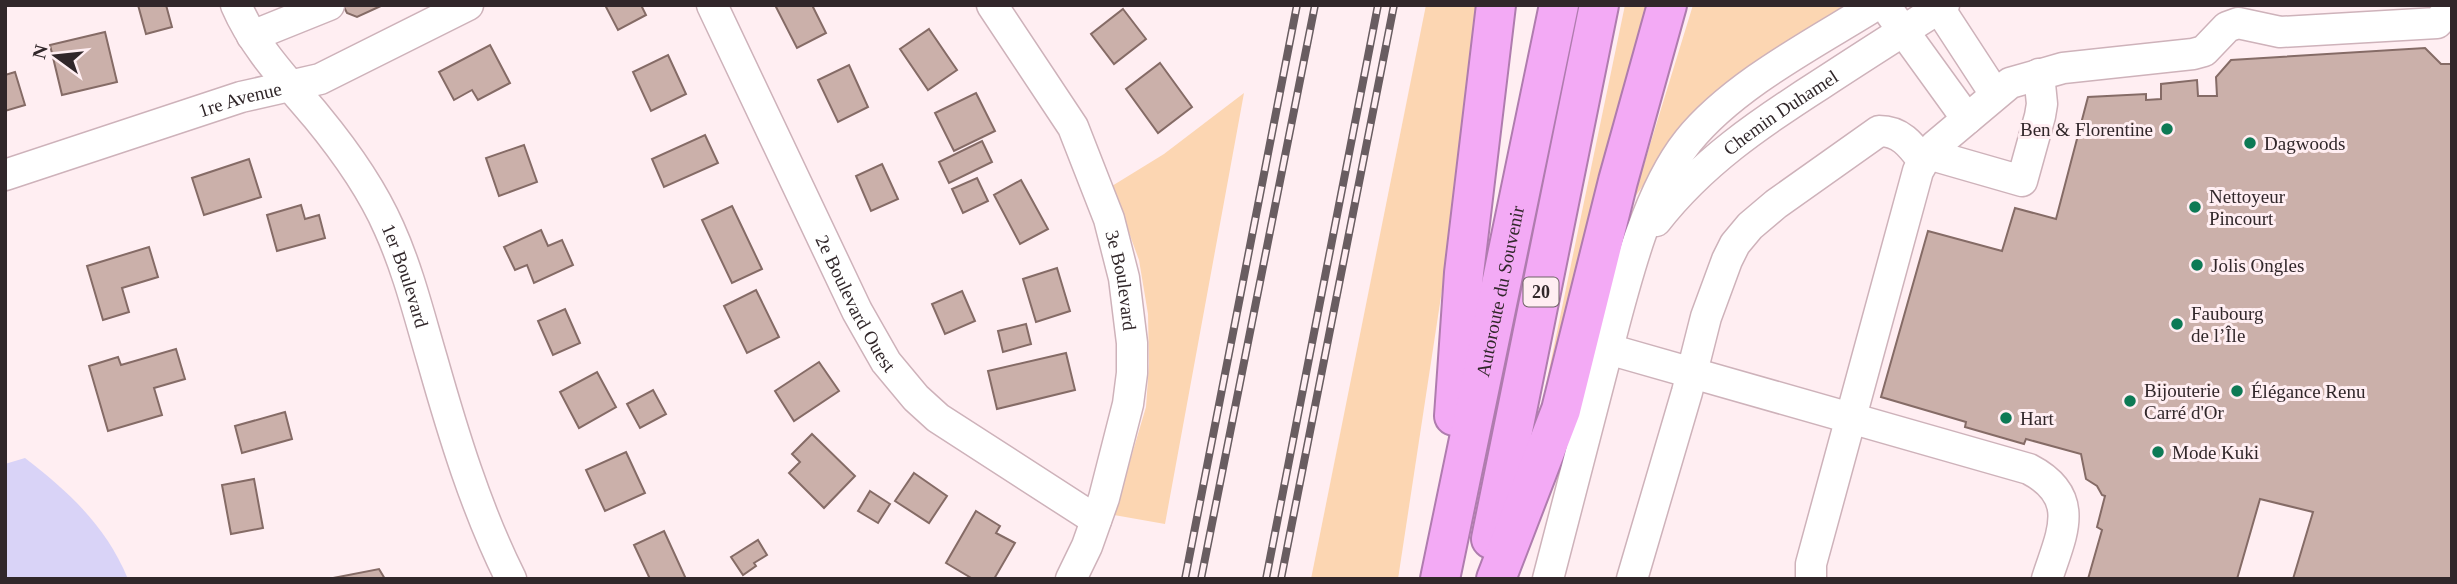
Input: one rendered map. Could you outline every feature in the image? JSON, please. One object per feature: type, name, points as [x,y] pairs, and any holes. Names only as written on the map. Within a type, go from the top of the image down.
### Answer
[{"type":"highway","points":[[1443,568],[1464,273],[1496,5]]},
{"type":"highway","name":"Autoroute du Souvenir","points":[[1443,568],[1559,5]]},
{"type":"highway","name":"Autoroute du Souvenir","points":[[1483,579],[1599,5]]},
{"type":"highway","points":[[1496,579],[1560,410],[1618,181],[1667,5]]},
{"type":"street","name":"1er Boulevard","points":[[236,5],[262,53],[362,177],[389,228],[410,285],[470,479],[509,575]]},
{"type":"street","points":[[252,36],[329,5]]},
{"type":"street","name":"1re Avenue","points":[[5,175],[241,97],[320,79],[468,5]]},
{"type":"street","name":"2e Boulevard Ouest","points":[[712,5],[857,311],[886,362],[916,398],[938,418],[1096,520]]},
{"type":"street","name":"3e Boulevard","points":[[992,5],[1073,127],[1109,219],[1124,278],[1132,343],[1132,373],[1121,434],[1096,520],[1071,579]]},
{"type":"street","name":"Chemin Duhamel","points":[[1548,579],[1608,349],[1639,244],[1675,158],[1703,124],[1745,89],[1794,55],[1876,5]]},
{"type":"street","points":[[1885,5],[1966,119]]},
{"type":"street","points":[[1940,6],[1995,94]]},
{"type":"street","name":"Chemin Duhamel","points":[[1639,244],[1680,192],[1725,149],[1940,6]]},
{"type":"street","points":[[1811,579],[1811,564],[1918,171],[1926,157],[1966,119],[2010,83],[2063,68],[2193,54],[2204,51],[2227,27],[2238,23],[2280,32],[2437,23],[2452,7]]},
{"type":"street","points":[[1632,579],[1706,317],[1725,263],[1735,244],[1750,226],[1791,192],[1879,131],[1898,134],[1926,157],[2022,181],[2042,104],[2039,74]]},
{"type":"street","points":[[1608,349],[2029,469],[2050,482],[2065,514],[2057,551],[2047,579]]},
{"type":"shaded area","points":[[1426,5],[1481,5],[1463,152],[1398,579],[1311,579]]},
{"type":"shaded area","points":[[1625,5],[1655,5],[1554,402],[1543,399]]},
{"type":"shaded area","points":[[1693,5],[1854,5],[1689,119],[1633,200]]},
{"type":"shaded area","points":[[1244,93],[1165,524],[1114,515],[1146,407],[1149,364],[1148,314],[1139,260],[1112,186],[1164,154]]},
{"type":"shaded area","points":[[25,458],[85,511],[109,543],[128,579],[5,579],[5,464]]},
{"type":"building","points":[[138,5],[166,5],[172,27],[146,34]]},
{"type":"building","points":[[343,5],[383,5],[357,17],[347,13]]},
{"type":"building","points":[[605,5],[641,5],[646,15],[618,30]]},
{"type":"building","points":[[775,5],[812,5],[826,33],[797,48]]},
{"type":"building","points":[[1123,9],[1146,39],[1114,64],[1091,34]]},
{"type":"building","points":[[929,29],[957,70],[928,90],[900,49]]},
{"type":"building","points":[[105,32],[117,82],[62,95],[50,45]]},
{"type":"building","points":[[490,45],[510,83],[478,100],[472,90],[454,100],[439,72]]},
{"type":"building","name":"Faubourg de l’Île","points":[[2425,48],[2441,64],[2452,64],[2452,579],[2293,579],[2313,512],[2260,499],[2237,579],[2088,579],[2102,530],[2097,527],[2105,496],[2097,486],[2086,479],[2081,454],[2026,439],[2024,444],[1965,427],[1966,422],[1881,397],[1928,231],[2002,251],[2015,208],[2056,219],[2088,97],[2146,94],[2146,100],[2161,99],[2161,84],[2197,80],[2198,96],[2217,96],[2216,77],[2231,60]]},
{"type":"building","points":[[668,55],[686,94],[651,111],[633,72]]},
{"type":"building","points":[[1160,63],[1192,107],[1158,133],[1126,89]]},
{"type":"building","points":[[849,65],[868,107],[838,122],[818,80]]},
{"type":"building","points":[[15,72],[25,105],[5,111],[5,75]]},
{"type":"building","points":[[976,93],[995,131],[954,151],[935,113]]},
{"type":"building","points":[[705,135],[718,163],[664,187],[652,159]]},
{"type":"building","points":[[982,141],[992,162],[949,183],[939,162]]},
{"type":"building","points":[[524,145],[537,182],[499,196],[486,158]]},
{"type":"building","points":[[249,159],[261,197],[204,215],[192,178]]},
{"type":"building","points":[[882,164],[898,199],[871,211],[856,176]]},
{"type":"building","points":[[977,178],[988,201],[963,213],[952,189]]},
{"type":"building","points":[[1021,180],[1048,229],[1020,244],[994,195]]},
{"type":"building","points":[[301,205],[305,219],[319,215],[325,238],[277,251],[267,215]]},
{"type":"building","points":[[732,206],[762,269],[732,283],[702,220]]},
{"type":"building","points":[[541,230],[548,246],[562,240],[573,265],[534,283],[527,265],[515,270],[504,247]]},
{"type":"building","points":[[149,247],[158,277],[122,288],[129,312],[103,320],[87,266]]},
{"type":"building","points":[[1057,268],[1070,311],[1036,322],[1023,279]]},
{"type":"building","points":[[756,290],[779,337],[747,353],[724,306]]},
{"type":"building","points":[[962,291],[975,321],[945,334],[932,304]]},
{"type":"building","points":[[565,309],[580,343],[553,355],[538,321]]},
{"type":"building","points":[[1026,324],[1031,344],[1003,352],[998,331]]},
{"type":"building","points":[[176,349],[185,379],[154,388],[162,415],[108,431],[89,366],[118,357],[121,365]]},
{"type":"building","points":[[1066,353],[1075,390],[997,409],[988,371]]},
{"type":"building","points":[[819,362],[839,391],[794,421],[775,391]]},
{"type":"building","points":[[597,372],[616,407],[579,428],[560,392]]},
{"type":"building","points":[[653,390],[666,414],[640,428],[627,404]]},
{"type":"building","points":[[285,412],[292,439],[242,453],[235,426]]},
{"type":"building","points":[[812,434],[855,476],[824,508],[789,473],[800,462],[792,454]]},
{"type":"building","points":[[626,452],[645,493],[605,511],[586,470]]},
{"type":"building","points":[[914,473],[947,496],[929,523],[895,501]]},
{"type":"building","points":[[254,479],[263,528],[231,534],[222,485]]},
{"type":"building","points":[[870,491],[890,504],[878,523],[858,511]]},
{"type":"building","points":[[976,511],[1000,526],[996,533],[1015,543],[994,579],[973,579],[946,563]]},
{"type":"building","points":[[664,531],[686,579],[650,579],[634,545]]},
{"type":"building","points":[[758,540],[767,555],[754,563],[756,566],[743,575],[731,557]]},
{"type":"building","points":[[379,569],[385,579],[328,579]]},
{"type":"railway","points":[[1185,579],[1297,5]]},
{"type":"railway","points":[[1201,579],[1315,5]]},
{"type":"railway","points":[[1266,579],[1378,5]]},
{"type":"railway","points":[[1281,579],[1394,5]]},
{"type":"place","name":"Ben & Florentine","points":[[2167,129]]},
{"type":"place","name":"Dagwoods","points":[[2250,143]]},
{"type":"place","name":"Nettoyeur Pincourt","points":[[2195,207]]},
{"type":"place","name":"Jolis Ongles","points":[[2197,265]]},
{"type":"place","name":"Faubourg de l’Île","points":[[2177,324]]},
{"type":"place","name":"Élégance Renu","points":[[2237,391]]},
{"type":"place","name":"Bijouterie Carré d'Or","points":[[2130,401]]},
{"type":"place","name":"Hart","points":[[2006,418]]},
{"type":"place","name":"Mode Kuki","points":[[2158,452]]}]
